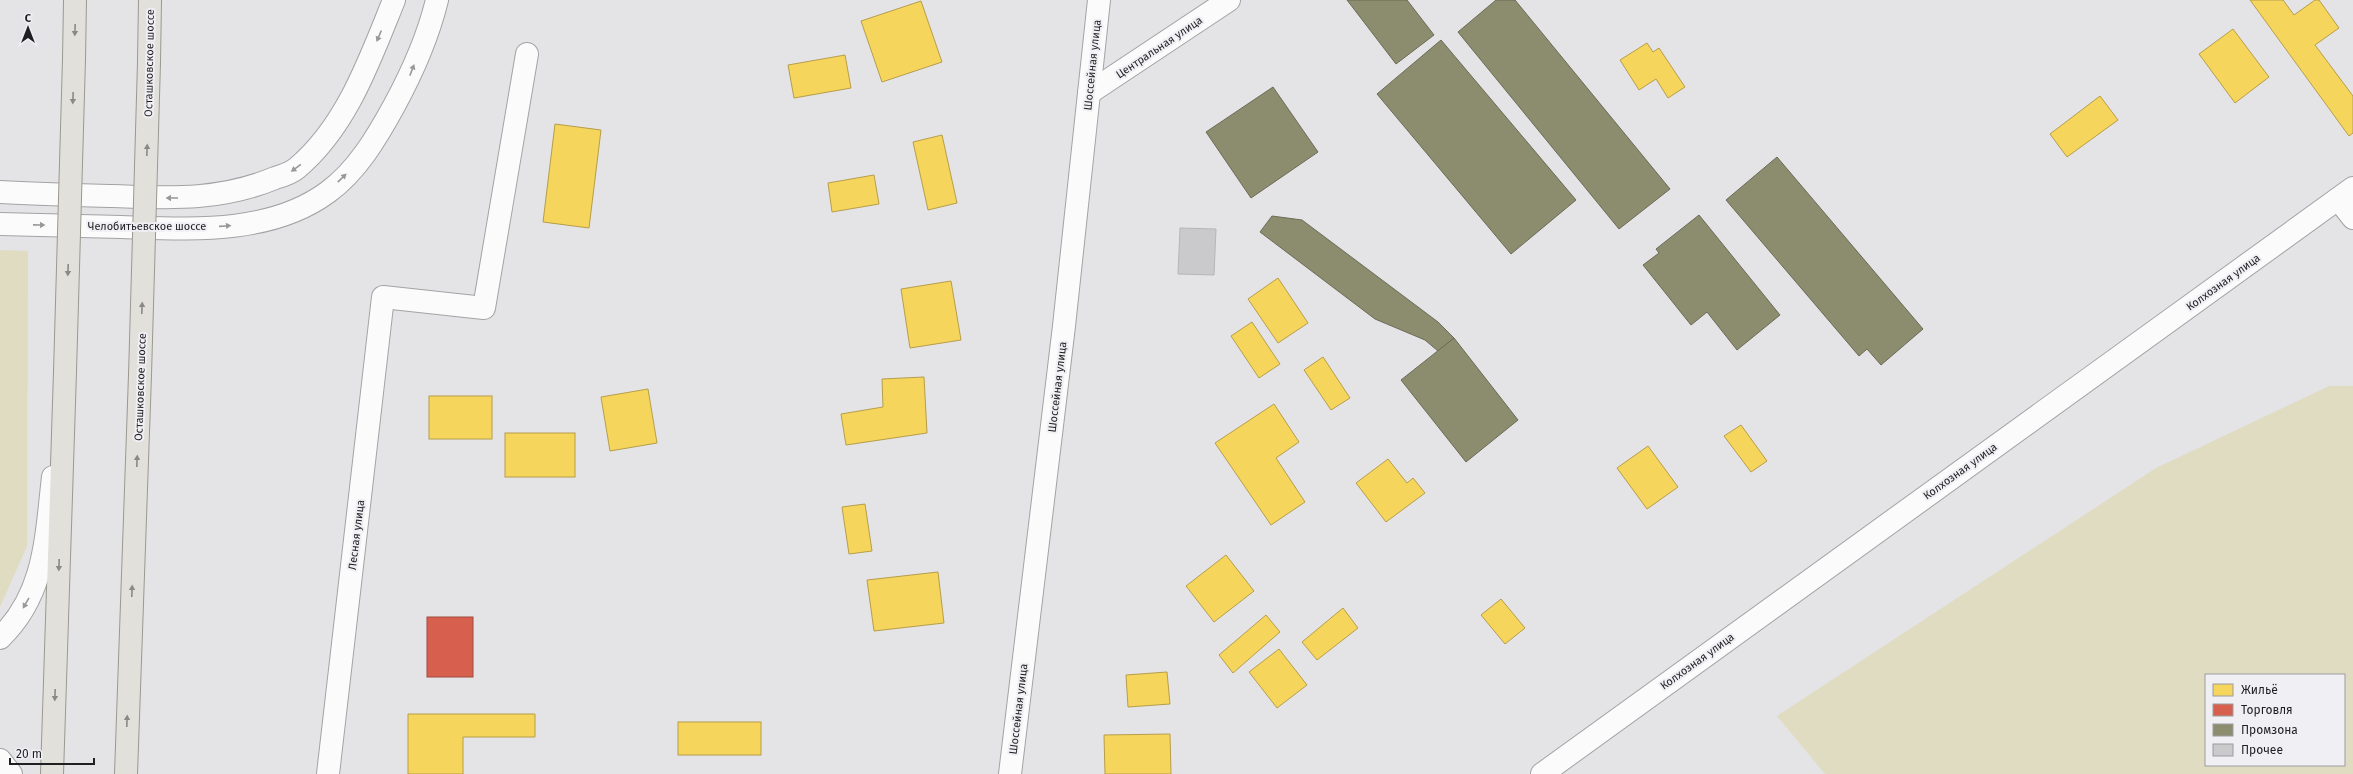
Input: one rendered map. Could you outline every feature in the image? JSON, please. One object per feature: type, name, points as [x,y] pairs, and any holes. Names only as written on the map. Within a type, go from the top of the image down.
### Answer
[{"type":"main road","points":[[52,774],[75,0]]},
{"type":"main road","name":"Осташковское шоссе","points":[[126,774],[140,375],[150,0]]},
{"type":"street","points":[[0,192],[173,198],[209,197],[255,187],[296,170],[319,147],[342,113],[366,69],[394,0]]},
{"type":"street","name":"Челобитьевское шоссе","points":[[0,224],[184,228],[247,224],[290,214],[328,192],[359,162],[385,123],[411,74],[437,0]]},
{"type":"street","name":"Шоссейная улица","points":[[1010,774],[1090,93],[1099,0]]},
{"type":"street","name":"Центральная улица","points":[[1090,93],[1229,0]]},
{"type":"street","name":"Лесная улица","points":[[328,774],[383,296],[484,308],[527,54]]},
{"type":"street","points":[[2345,194],[2353,218]]},
{"type":"street","name":"Колхозная улица","points":[[1542,774],[1566,764],[2345,194]]},
{"type":"street","points":[[0,638],[14,624],[33,591],[44,553],[64,372]]},
{"type":"street","points":[[0,760],[11,774]]},
{"type":"shaded area","points":[[0,250],[28,251],[27,546],[0,607]]},
{"type":"shaded area","points":[[2329,386],[2353,386],[2353,774],[1825,774],[1777,716],[2156,468]]},
{"type":"building: Жильё","points":[[2250,0],[2283,0],[2294,15],[2315,0],[2319,0],[2339,28],[2315,45],[2353,96],[2353,133],[2349,136]]},
{"type":"building: Жильё","points":[[921,1],[942,62],[882,82],[861,21]]},
{"type":"building: Жильё","points":[[2233,29],[2269,77],[2235,103],[2199,54]]},
{"type":"building: Жильё","points":[[1647,43],[1653,52],[1659,48],[1685,87],[1668,98],[1656,79],[1639,90],[1620,60]]},
{"type":"building: Жильё","points":[[845,55],[851,88],[794,98],[788,65]]},
{"type":"building: Жильё","points":[[2100,96],[2118,120],[2067,157],[2050,134]]},
{"type":"building: Жильё","points":[[555,124],[601,130],[589,228],[543,222]]},
{"type":"building: Жильё","points":[[942,135],[957,203],[928,210],[913,142]]},
{"type":"building: Жильё","points":[[874,175],[879,204],[832,212],[828,183]]},
{"type":"building: Жильё","points":[[1278,278],[1308,323],[1278,343],[1248,299]]},
{"type":"building: Жильё","points":[[951,281],[961,340],[910,348],[901,289]]},
{"type":"building: Жильё","points":[[1252,322],[1280,364],[1259,378],[1231,336]]},
{"type":"building: Жильё","points":[[1323,357],[1350,398],[1331,410],[1304,370]]},
{"type":"building: Жильё","points":[[924,377],[927,433],[846,445],[841,414],[883,407],[882,379]]},
{"type":"building: Жильё","points":[[648,389],[657,443],[610,451],[601,397]]},
{"type":"building: Жильё","points":[[429,396],[492,396],[492,439],[429,439]]},
{"type":"building: Жильё","points":[[1274,404],[1299,442],[1276,458],[1305,502],[1271,525],[1215,443]]},
{"type":"building: Жильё","points":[[1741,425],[1767,461],[1751,472],[1724,436]]},
{"type":"building: Жильё","points":[[505,433],[575,433],[575,477],[505,477]]},
{"type":"building: Жильё","points":[[1648,446],[1678,487],[1647,509],[1617,468]]},
{"type":"building: Жильё","points":[[1388,459],[1407,483],[1413,478],[1425,493],[1386,522],[1356,483]]},
{"type":"building: Жильё","points":[[865,504],[872,551],[849,554],[842,507]]},
{"type":"building: Жильё","points":[[1226,555],[1254,591],[1214,622],[1186,586]]},
{"type":"building: Жильё","points":[[938,572],[944,623],[874,631],[867,580]]},
{"type":"building: Жильё","points":[[1501,599],[1525,628],[1505,644],[1481,615]]},
{"type":"building: Жильё","points":[[1343,608],[1358,628],[1317,660],[1302,642]]},
{"type":"building: Жильё","points":[[1266,615],[1280,632],[1233,673],[1219,655]]},
{"type":"building: Жильё","points":[[1279,649],[1307,685],[1277,708],[1249,672]]},
{"type":"building: Жильё","points":[[1167,672],[1170,704],[1128,707],[1126,675]]},
{"type":"building: Жильё","points":[[408,714],[535,714],[535,737],[463,737],[463,774],[408,774]]},
{"type":"building: Жильё","points":[[678,722],[761,722],[761,755],[678,755]]},
{"type":"building: Жильё","points":[[1170,734],[1171,774],[1105,774],[1104,735]]},
{"type":"building: Торговля","points":[[427,617],[473,617],[473,677],[427,677]]},
{"type":"building: Промзона","points":[[1347,0],[1407,0],[1434,35],[1396,64]]},
{"type":"building: Промзона","points":[[1496,0],[1515,0],[1670,189],[1619,229],[1458,32]]},
{"type":"building: Промзона","points":[[1441,40],[1576,200],[1511,254],[1377,94]]},
{"type":"building: Промзона","points":[[1273,87],[1318,152],[1251,198],[1206,132]]},
{"type":"building: Промзона","points":[[1777,157],[1923,329],[1881,365],[1867,349],[1859,356],[1726,200]]},
{"type":"building: Промзона","points":[[1699,215],[1780,315],[1737,350],[1707,312],[1691,325],[1643,265],[1659,253],[1656,249]]},
{"type":"building: Промзона","points":[[1272,216],[1302,220],[1438,322],[1454,338],[1438,351],[1425,340],[1375,319],[1260,232]]},
{"type":"building: Промзона","points":[[1454,338],[1518,420],[1466,462],[1401,380]]},
{"type":"building: Прочее","points":[[1180,228],[1216,229],[1214,275],[1178,274]]}]
